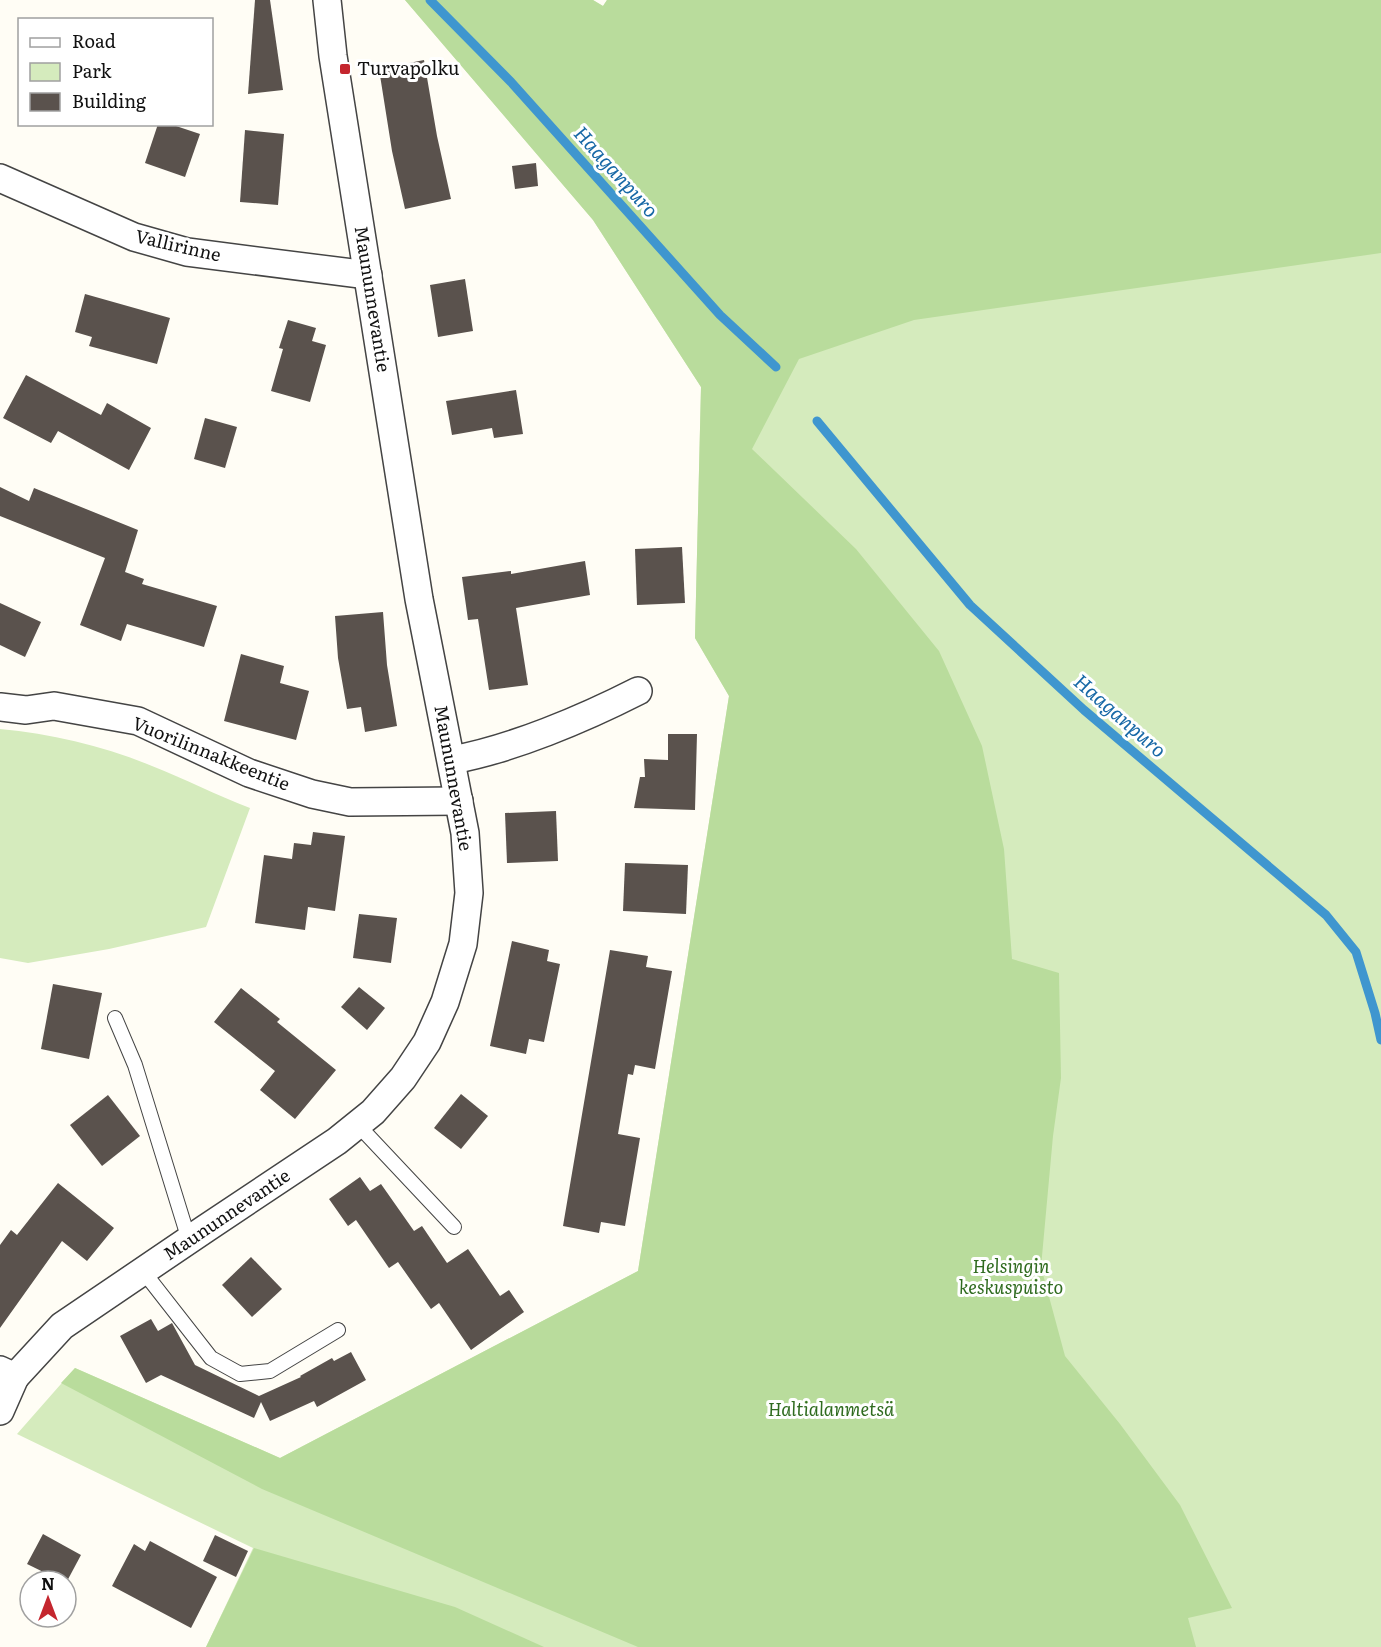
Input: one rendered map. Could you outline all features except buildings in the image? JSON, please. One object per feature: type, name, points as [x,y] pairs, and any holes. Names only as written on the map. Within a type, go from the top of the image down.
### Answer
[{"type":"street","name":"Maununnevantie","points":[[0,1411],[7,1373],[62,1326],[337,1141],[373,1112],[403,1078],[427,1042],[448,993],[463,945],[469,893],[465,833],[419,599],[333,56],[327,0]]},
{"type":"street","name":"Vallirinne","points":[[0,178],[134,237],[187,252],[368,275]]},
{"type":"street","points":[[452,760],[500,748],[599,711],[638,691]]},
{"type":"street","name":"Vuorilinnakkeentie","points":[[0,707],[26,710],[54,706],[138,721],[249,773],[312,794],[350,802],[459,801]]},
{"type":"lane","points":[[115,1017],[135,1065],[189,1240]]},
{"type":"lane","points":[[358,1125],[454,1227]]},
{"type":"lane","points":[[143,1271],[211,1358],[240,1374],[270,1371],[338,1330]]},
{"type":"green space","name":"Helsingin keskuspuisto","points":[[405,0],[593,0],[603,6],[607,0],[1381,0],[1381,1647],[206,1647],[253,1548],[17,1434],[75,1368],[280,1458],[638,1271],[729,696],[695,638],[701,387],[593,220]]},
{"type":"green space","name":"Haltialanmetsä","points":[[405,0],[593,0],[603,6],[607,0],[1381,0],[1381,253],[914,320],[799,359],[752,449],[856,549],[939,651],[982,746],[1004,849],[1012,959],[1059,973],[1061,1078],[1053,1136],[1041,1267],[1065,1356],[1120,1424],[1180,1505],[1232,1608],[1188,1618],[1196,1647],[638,1647],[262,1489],[61,1383],[75,1368],[280,1458],[638,1271],[729,696],[695,638],[701,387],[593,220]]},
{"type":"green space","points":[[0,729],[39,734],[115,752],[250,808],[206,927],[109,949],[28,963],[0,958]]},
{"type":"green space","points":[[254,1548],[455,1607],[544,1647],[206,1647]]},
{"type":"waterway","name":"Haaganpuro","points":[[430,0],[511,82],[720,315],[776,367]]},
{"type":"waterway","name":"Haaganpuro","points":[[817,421],[970,605],[1084,710],[1326,915],[1356,952],[1381,1040]]},
{"type":"place","name":"Turvapolku","points":[[345,69]]}]
